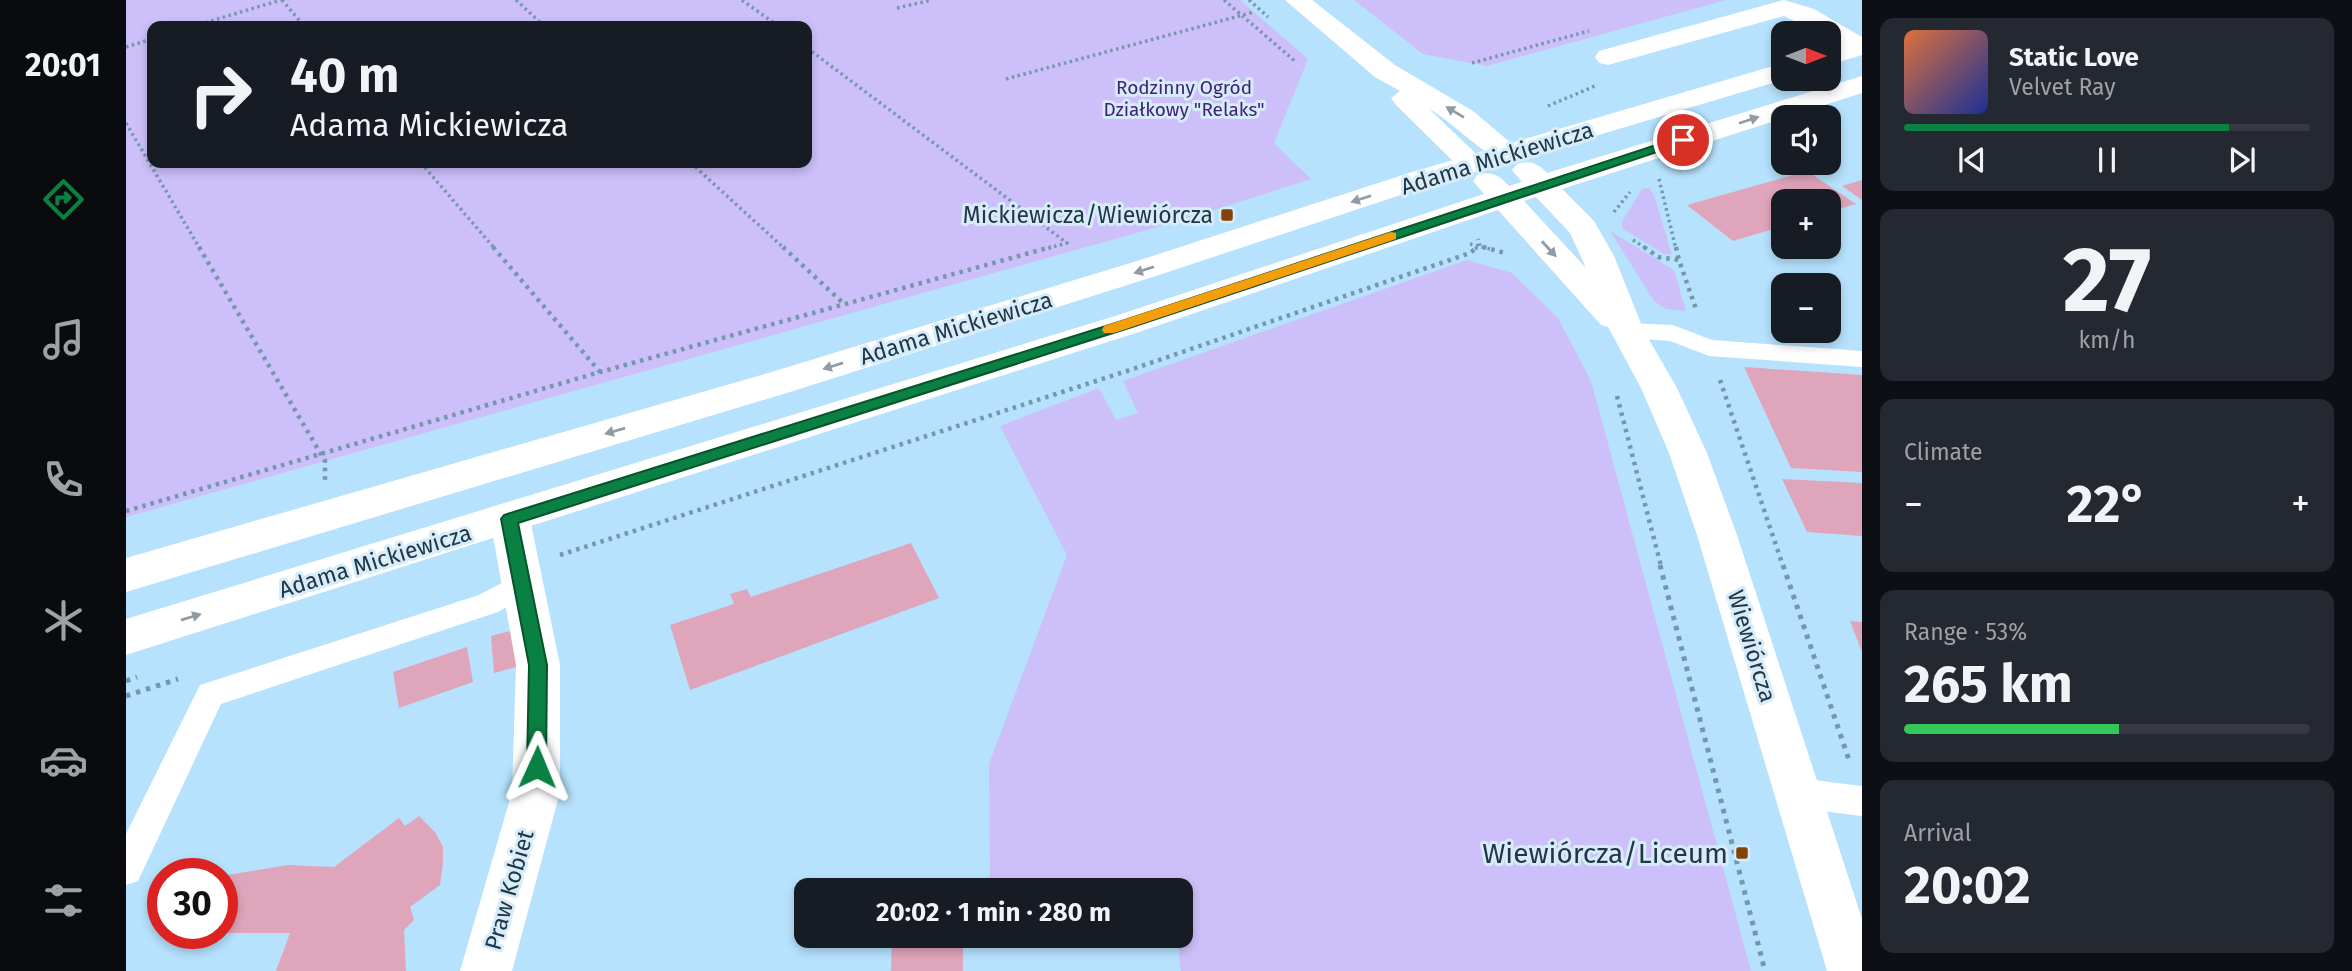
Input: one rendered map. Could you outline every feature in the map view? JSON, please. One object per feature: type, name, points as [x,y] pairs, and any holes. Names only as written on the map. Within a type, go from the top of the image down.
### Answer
[{"type":"street","points":[[1297,0],[1385,71]]},
{"type":"street","points":[[1608,57],[1784,8],[1805,14],[1862,47]]},
{"type":"street","points":[[1841,53],[1862,47]]},
{"type":"street","name":"Wiewiórcza","points":[[1385,71],[1463,117],[1509,154],[1544,185],[1583,228],[1598,256],[1627,331],[1659,388],[1688,453],[1853,971]]},
{"type":"street","name":"Wiewiórcza","points":[[1385,71],[1418,114],[1472,164],[1627,331]]},
{"type":"street","name":"Adama Mickiewicza","points":[[126,575],[790,379],[1472,164],[1771,75]]},
{"type":"street","name":"Adama Mickiewicza","points":[[126,637],[1127,324],[1544,185],[1646,162],[1862,84]]},
{"type":"street","points":[[1598,127],[1646,162]]},
{"type":"street","name":"Praw Kobiet","points":[[486,971],[536,792],[538,665],[510,519]]},
{"type":"lane","points":[[1627,331],[1673,333],[1709,348],[1862,359]]},
{"type":"lane","points":[[126,869],[211,694],[488,604],[521,576]]},
{"type":"lane","points":[[1798,793],[1858,788]]},
{"type":"path","points":[[211,21],[281,0],[300,21]]},
{"type":"path","points":[[516,0],[539,21]]},
{"type":"path","points":[[742,0],[771,21]]},
{"type":"path","points":[[897,8],[932,0]]},
{"type":"path","points":[[1224,0],[1296,62]]},
{"type":"path","points":[[1006,79],[1254,12]]},
{"type":"path","points":[[126,47],[147,41]]},
{"type":"path","points":[[126,511],[600,372],[1067,243],[812,52]]},
{"type":"path","points":[[126,123],[147,159]]},
{"type":"path","points":[[1646,162],[1858,788]]},
{"type":"path","points":[[152,168],[325,461]]},
{"type":"path","points":[[425,168],[600,372]]},
{"type":"path","points":[[696,168],[844,304]]},
{"type":"path","points":[[1458,213],[1476,228],[1480,246]]},
{"type":"path","points":[[1627,236],[1658,257],[1679,260]]},
{"type":"path","points":[[1480,246],[1507,254]]},
{"type":"path","points":[[521,576],[1470,253],[1480,246]]},
{"type":"path","points":[[1612,382],[1625,422],[1765,971]]},
{"type":"path","points":[[126,696],[190,675]]},
{"type":"green space","name":"Rodzinny Ogród Działkowy \"Relaks\"","points":[[126,0],[1240,0],[1308,59],[1274,143],[1311,179],[1186,219],[126,517]]},
{"type":"green space","points":[[1354,0],[1726,0],[1487,66],[1423,54]]},
{"type":"green space","points":[[1649,188],[1654,195],[1672,255],[1664,254],[1622,228],[1622,222],[1642,189]]},
{"type":"green space","points":[[1610,231],[1674,270],[1686,311],[1666,309],[1654,301]]},
{"type":"green space","points":[[1467,260],[1512,273],[1558,318],[1591,381],[1751,971],[1181,971],[1178,948],[1193,948],[1193,878],[990,878],[989,764],[1067,555],[1000,426],[1099,388],[1116,420],[1138,413],[1123,381]]},
{"type":"building","points":[[1793,175],[1813,175],[1834,189],[1771,189],[1771,230],[1733,241],[1687,205]]},
{"type":"building","points":[[1862,180],[1862,200],[1842,186]]},
{"type":"building","points":[[1841,194],[1856,204],[1841,208]]},
{"type":"building","points":[[1744,367],[1862,375],[1862,472],[1791,468]]},
{"type":"building","points":[[1782,479],[1862,483],[1862,536],[1807,532]]},
{"type":"building","points":[[911,543],[939,598],[690,690],[670,625],[734,604],[730,594],[747,589],[751,597]]},
{"type":"building","points":[[1850,621],[1862,622],[1862,652]]},
{"type":"building","points":[[517,629],[520,666],[494,673],[491,636]]},
{"type":"building","points":[[467,647],[473,682],[399,708],[393,672]]},
{"type":"building","points":[[419,816],[435,832],[443,847],[440,885],[410,907],[414,920],[404,930],[406,971],[276,971],[290,933],[238,933],[238,873],[288,865],[334,867],[399,818],[405,826]]},
{"type":"building","points":[[892,948],[963,948],[963,971],[891,971]]},
{"type":"slow traffic","points":[[1109,330],[1391,236]]},
{"type":"place","name":"Mickiewicza/Wiewiórcza","points":[[1227,215]]},
{"type":"place","name":"Wiewiórcza/Liceum","points":[[1742,853]]},
{"type":"route","points":[[537,767],[538,665],[510,519],[1127,324],[1683,140]]}]
